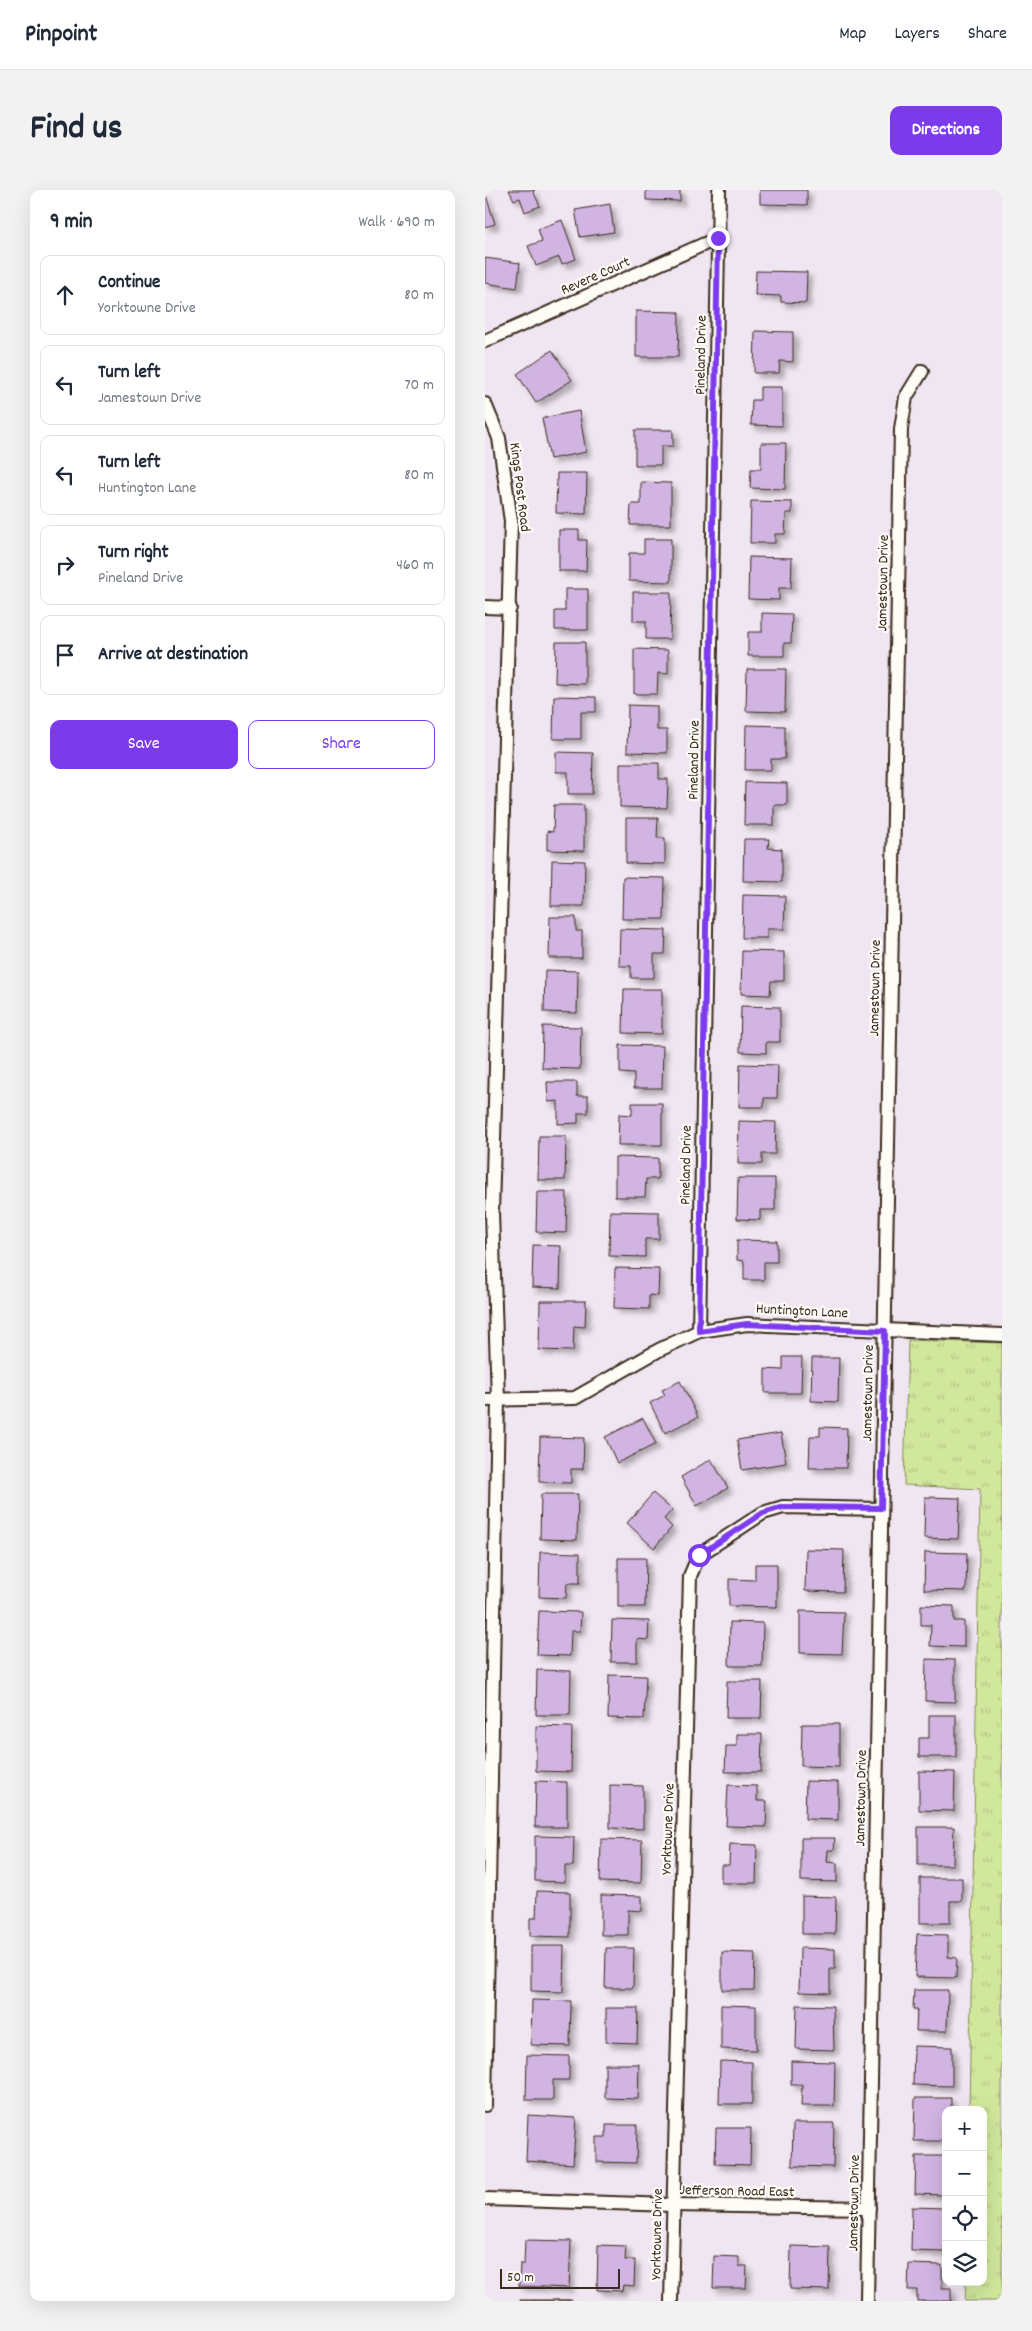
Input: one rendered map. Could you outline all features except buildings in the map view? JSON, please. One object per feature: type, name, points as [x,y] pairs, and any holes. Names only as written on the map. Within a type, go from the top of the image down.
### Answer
[{"type":"street","name":"Pineland Drive","points":[[699,1331],[719,190]]},
{"type":"street","name":"Revere Court","points":[[485,342],[718,238]]},
{"type":"street","name":"Jamestown Drive","points":[[867,2301],[901,429],[906,397],[922,371]]},
{"type":"street","name":"Kings Post Road","points":[[485,404],[499,438],[511,521],[510,608],[488,1212],[491,1400],[485,2105]]},
{"type":"street","points":[[485,607],[510,608]]},
{"type":"street","name":"Huntington Lane","points":[[491,1400],[575,1398],[659,1350],[699,1331],[747,1324],[1002,1335]]},
{"type":"street","name":"Yorktowne Drive","points":[[671,2301],[690,1576],[699,1555],[763,1513],[783,1507],[881,1508]]},
{"type":"street","name":"Jefferson Road East","points":[[485,2199],[673,2205],[869,2208]]},
{"type":"green space","points":[[908,1340],[1002,1343],[1002,2301],[965,2301],[966,2286],[987,2286],[987,2106],[969,2106],[980,1489],[904,1485]]},
{"type":"route","points":[[699,1555],[763,1513],[783,1507],[881,1508],[885,1331],[747,1324],[699,1331],[718,238]]}]
